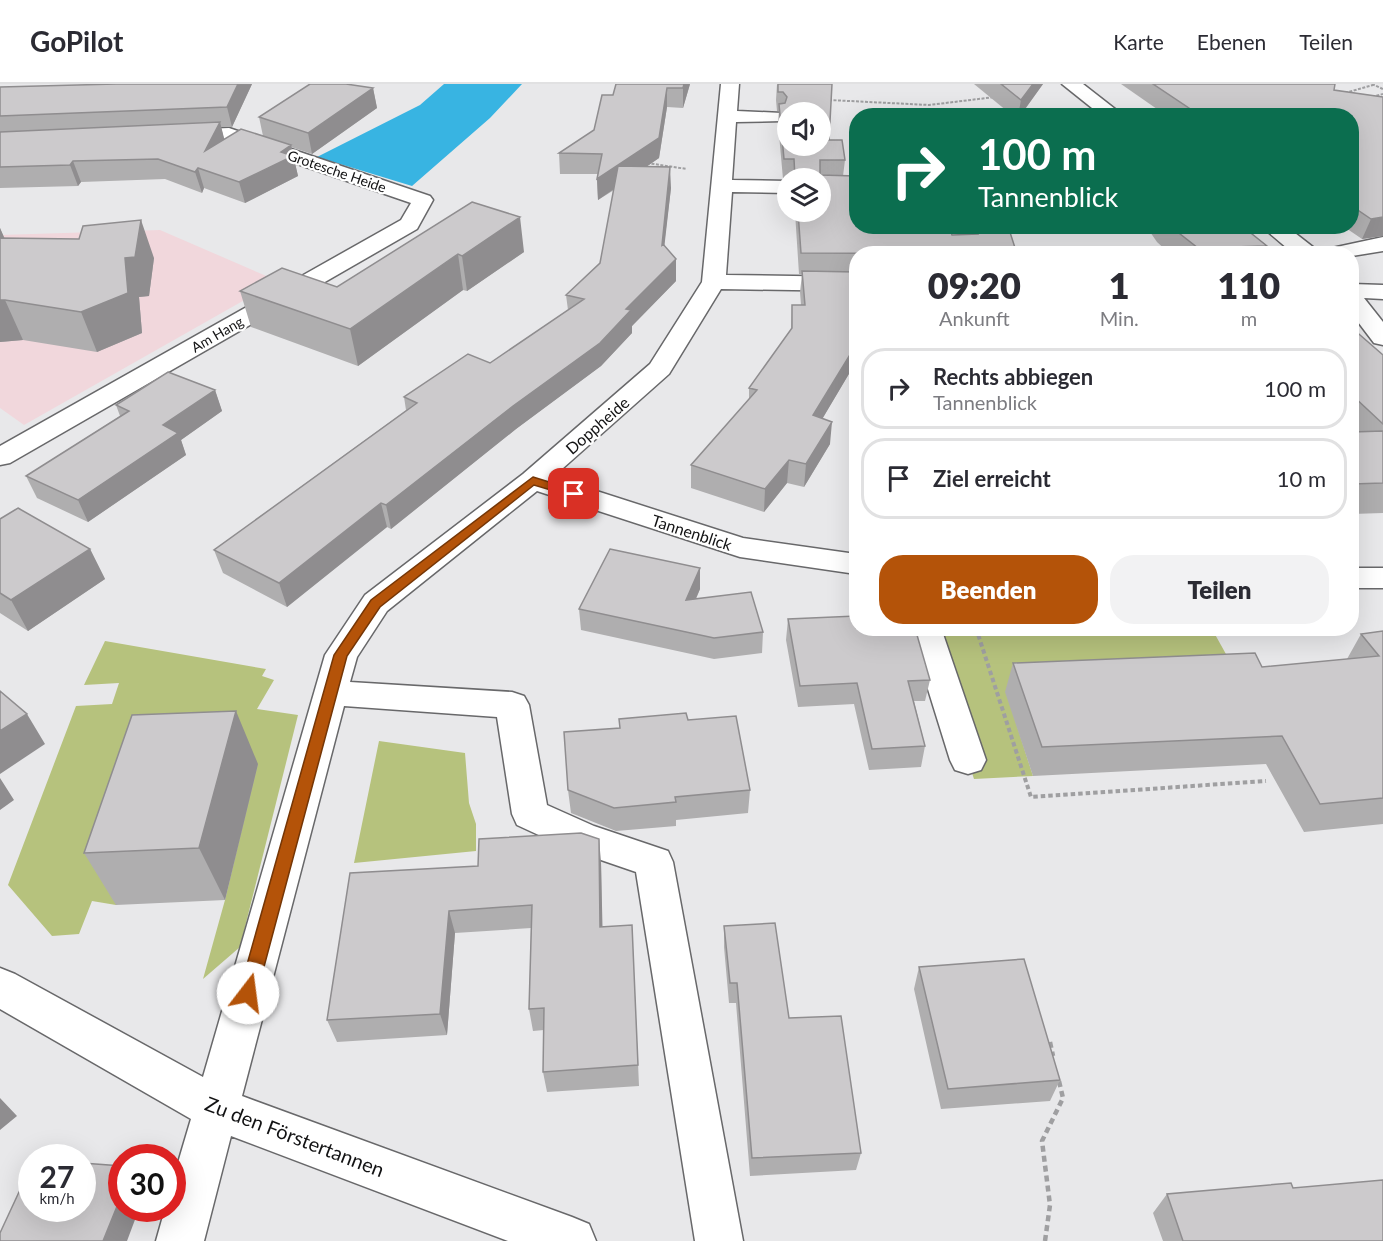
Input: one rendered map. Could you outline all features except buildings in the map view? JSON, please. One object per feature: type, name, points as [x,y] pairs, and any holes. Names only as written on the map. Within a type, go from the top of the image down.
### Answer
[{"type":"street","name":"Doppheide","points":[[180,1241],[341,655],[376,603],[533,480],[660,369],[714,282],[730,84]]},
{"type":"street","points":[[1071,84],[1104,108]]},
{"type":"street","points":[[728,116],[775,117]]},
{"type":"street","name":"Grotesche Heide","points":[[160,137],[229,134],[423,200]]},
{"type":"street","points":[[722,181],[777,186]]},
{"type":"street","name":"Am Hang","points":[[0,457],[410,224],[423,200]]},
{"type":"street","points":[[1282,234],[1298,246]]},
{"type":"street","points":[[1359,248],[1383,244]]},
{"type":"street","points":[[714,282],[849,284]]},
{"type":"street","points":[[1359,291],[1383,292]]},
{"type":"street","points":[[1359,308],[1383,338]]},
{"type":"street","name":"Tannenblick","points":[[533,480],[740,547],[849,563]]},
{"type":"street","points":[[928,636],[968,760]]},
{"type":"street","points":[[330,693],[512,705],[530,814],[582,838],[654,862],[718,1241]]},
{"type":"street","name":"Zu den Förstertannen","points":[[0,987],[217,1109],[572,1241]]},
{"type":"path","points":[[1343,94],[1372,84],[1383,89]]},
{"type":"path","points":[[1364,99],[1383,94]]},
{"type":"path","points":[[823,100],[929,105],[997,97]]},
{"type":"path","points":[[644,163],[680,166],[696,174],[722,181]]},
{"type":"path","points":[[979,636],[1031,797],[1266,781]]},
{"type":"path","points":[[1050,1042],[1055,1064]]},
{"type":"path","points":[[1045,1241],[1050,1205],[1042,1141],[1063,1098],[1058,1075]]},
{"type":"shaded area","points":[[160,230],[278,281],[24,425],[0,408],[0,235]]},
{"type":"green space","points":[[927,636],[1216,636],[1241,681],[1006,692],[1033,776],[974,779]]},
{"type":"green space","points":[[105,641],[266,669],[262,676],[274,680],[257,709],[298,715],[240,947],[203,979],[225,900],[257,764],[116,905],[92,901],[79,934],[52,936],[8,885],[76,706],[112,704],[119,683],[84,685]]},
{"type":"green space","points":[[379,741],[465,753],[469,803],[476,824],[476,851],[354,863]]},
{"type":"water","points":[[444,84],[522,84],[490,118],[412,186],[317,157],[420,105]]},
{"type":"route","points":[[248,993],[341,655],[376,603],[533,480],[574,494]]}]
